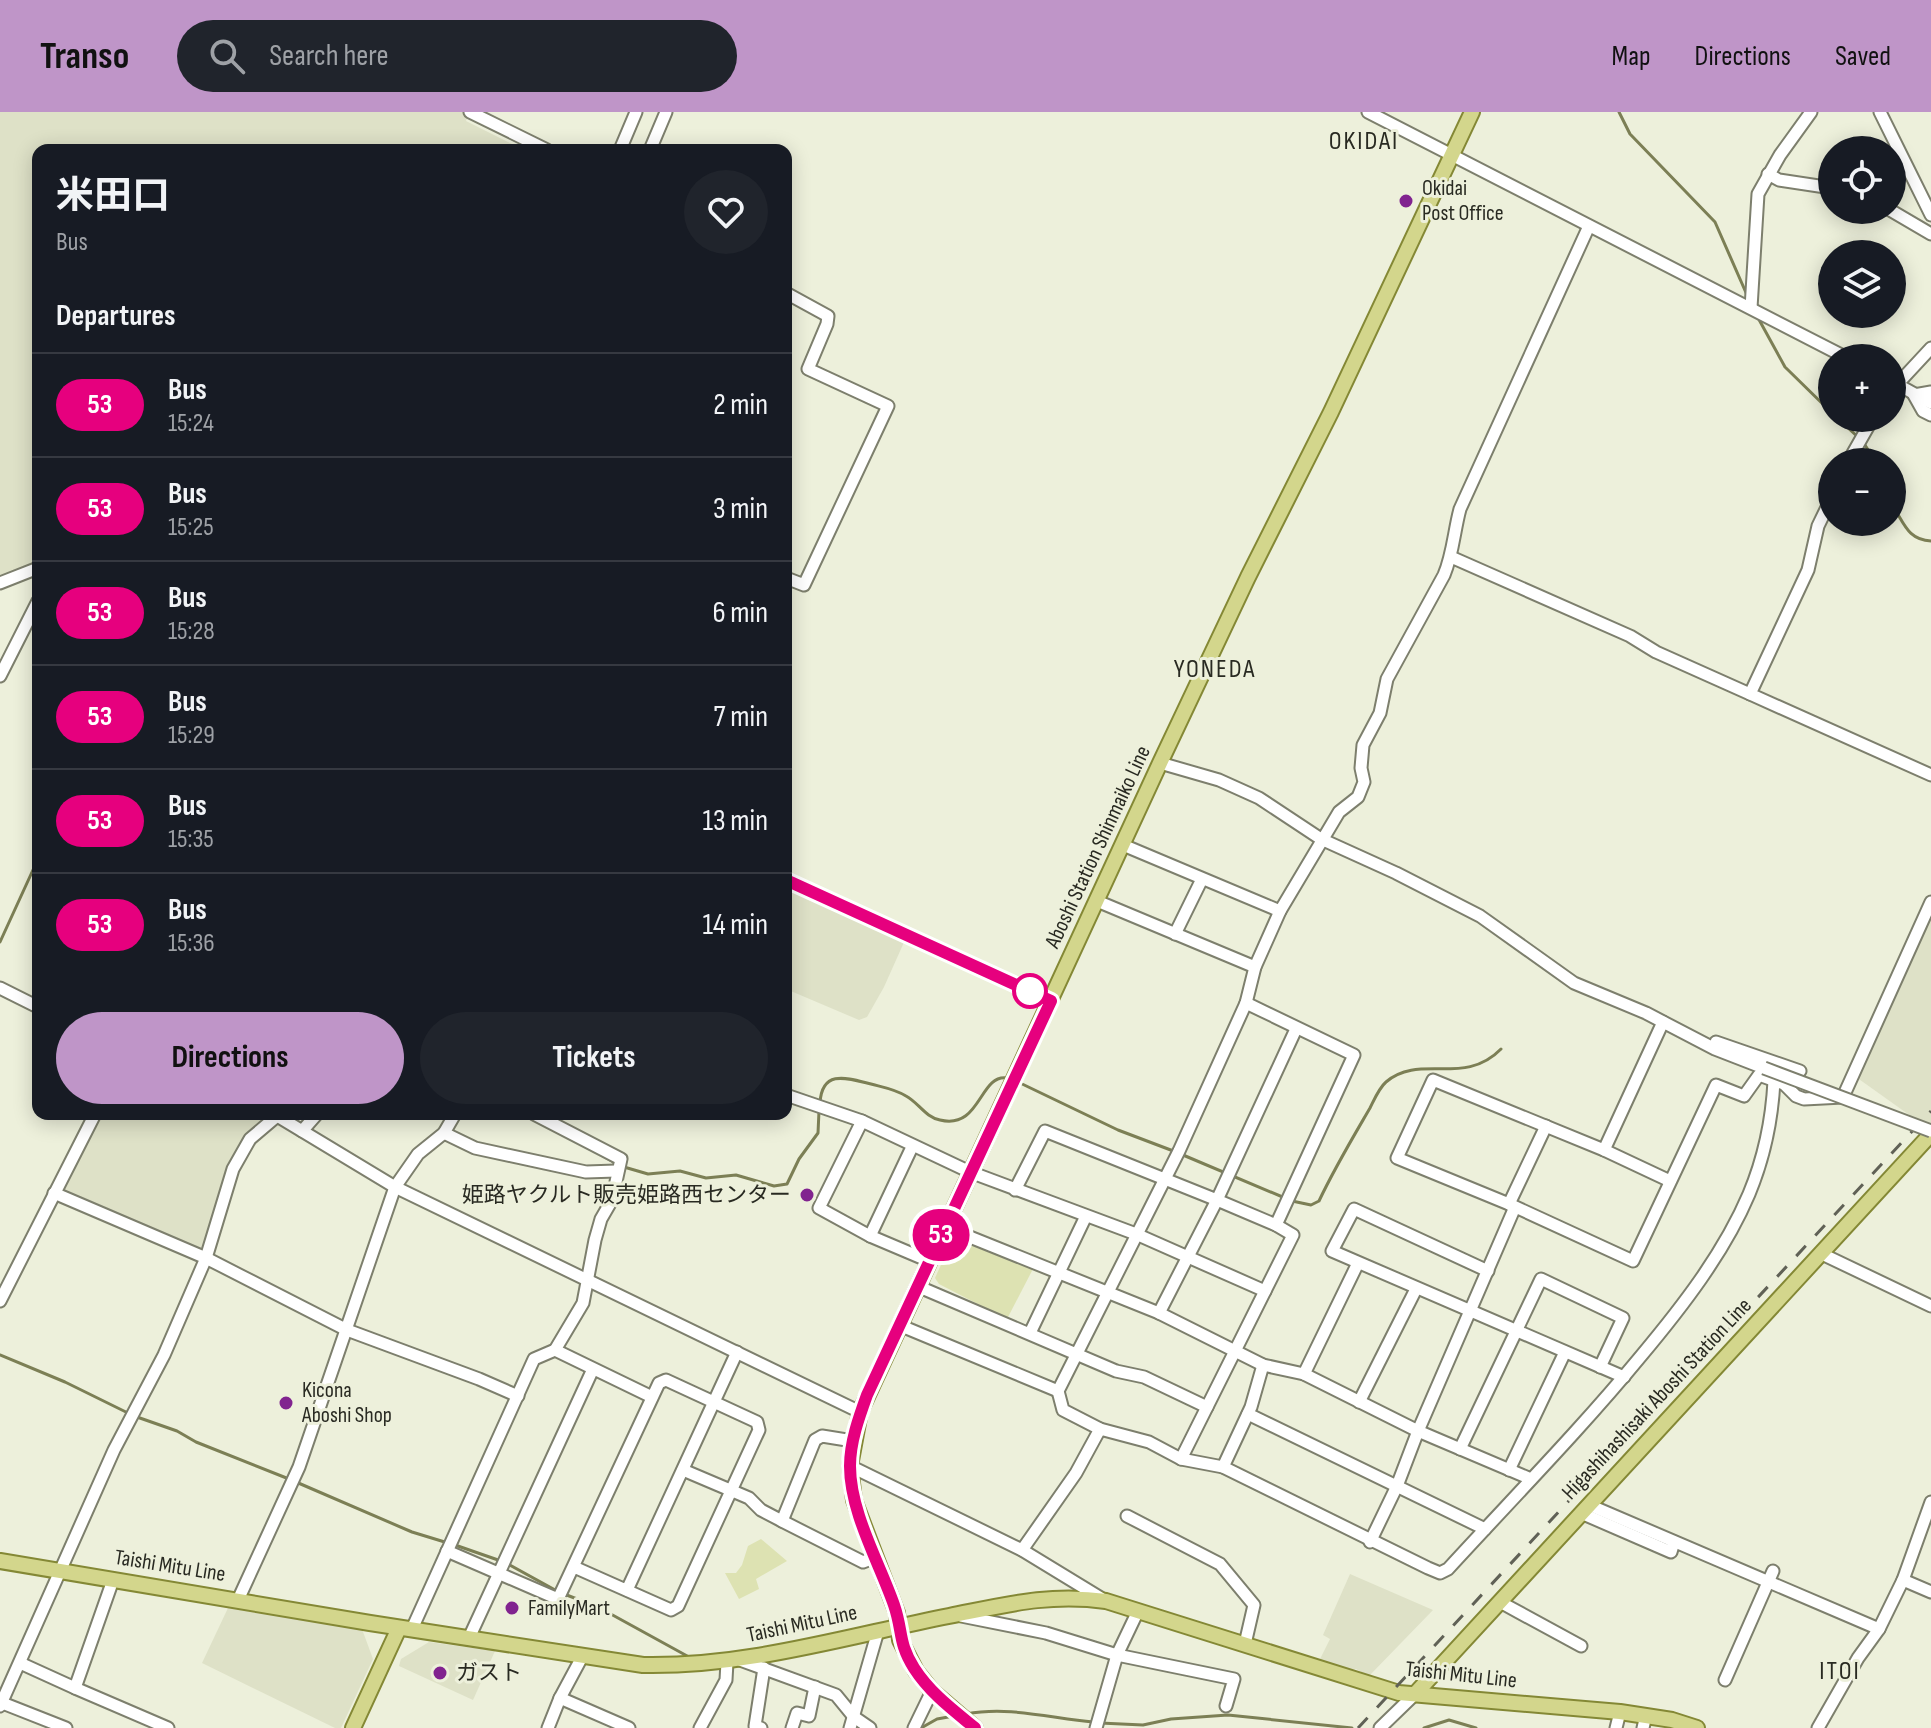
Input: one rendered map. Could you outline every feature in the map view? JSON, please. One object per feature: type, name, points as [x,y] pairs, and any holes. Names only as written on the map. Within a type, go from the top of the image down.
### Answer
[{"type":"main road","name":"Aboshi Station Shinmaiko Line","points":[[975,1728],[932,1691],[904,1651],[897,1613],[854,1500],[850,1466],[860,1412],[1160,763],[1331,412],[1472,112]]},
{"type":"main road","name":"Higashihashisaki Aboshi Station Line","points":[[1415,1694],[1931,1133]]},
{"type":"main road","name":"Taishi Mitu Line","points":[[0,1561],[643,1665],[685,1666],[734,1661],[1049,1597],[1076,1597],[1106,1601],[1399,1693],[1620,1712],[1644,1722],[1697,1728]]},
{"type":"main road","points":[[353,1728],[405,1628]]},
{"type":"street","points":[[471,112],[535,144]]},
{"type":"street","points":[[623,144],[636,112]]},
{"type":"street","points":[[653,144],[666,112]]},
{"type":"street","points":[[1368,112],[1820,344]]},
{"type":"street","points":[[1751,308],[1758,194],[1768,174],[1811,112]]},
{"type":"street","points":[[1880,112],[1931,215]]},
{"type":"street","points":[[1768,174],[1779,180],[1818,186]]},
{"type":"street","points":[[1906,219],[1931,234]]},
{"type":"street","points":[[1589,226],[1460,509],[1452,537],[1451,557],[1387,679],[1380,713],[1363,745],[1361,768],[1364,782],[1358,797],[1339,812],[1280,911],[1255,967],[1246,1003],[1165,1181],[1058,1391],[1063,1410],[1100,1429],[1149,1442],[1181,1459],[1223,1467],[1370,1542],[1440,1573],[1448,1569],[1531,1479],[1672,1319],[1733,1227],[1750,1193],[1767,1141],[1774,1081]]},
{"type":"street","points":[[792,296],[828,316],[808,369],[888,406],[804,585],[792,580]]},
{"type":"street","points":[[1906,372],[1931,348]]},
{"type":"street","points":[[1906,391],[1931,403]]},
{"type":"street","points":[[1914,395],[1931,392]]},
{"type":"street","points":[[1914,395],[1923,411],[1931,415]]},
{"type":"street","points":[[1750,694],[1808,570],[1818,526]]},
{"type":"street","points":[[1451,557],[1931,775]]},
{"type":"street","points":[[0,583],[32,570]]},
{"type":"street","points":[[0,676],[32,613]]},
{"type":"street","points":[[1160,763],[1219,780],[1259,798],[1321,839],[1480,916],[1574,983],[1663,1022],[1715,1049],[1931,1133]]},
{"type":"street","points":[[1123,845],[1280,911]]},
{"type":"street","points":[[1175,934],[1202,879]]},
{"type":"street","points":[[792,883],[1051,1001]]},
{"type":"street","points":[[1097,901],[1255,967]]},
{"type":"street","points":[[1670,1181],[1604,1150],[1433,1080],[1397,1158],[1633,1261],[1716,1085],[1744,1096],[1759,1075],[1784,1084],[1804,1099],[1843,1097],[1931,902]]},
{"type":"street","points":[[0,988],[32,1004]]},
{"type":"street","points":[[1246,1003],[1354,1055],[1276,1225]]},
{"type":"street","points":[[1663,1022],[1673,1023],[1710,1040],[1800,1071]]},
{"type":"street","points":[[1604,1150],[1663,1022]]},
{"type":"street","points":[[1159,1313],[1217,1200],[1296,1029]]},
{"type":"street","points":[[792,1097],[862,1121],[970,1172],[1136,1234],[1265,1291]]},
{"type":"street","points":[[0,1301],[92,1120]]},
{"type":"street","points":[[66,1728],[0,1704],[114,1450],[164,1355],[206,1258],[233,1169],[250,1139],[271,1120]]},
{"type":"street","points":[[284,1120],[395,1187],[860,1412]]},
{"type":"street","points":[[302,1131],[312,1120]]},
{"type":"street","points":[[238,1600],[299,1467],[395,1187],[418,1154],[444,1133],[452,1120]]},
{"type":"street","points":[[405,1628],[447,1551],[534,1359],[555,1350],[583,1303],[601,1219],[612,1200],[621,1159],[546,1120]]},
{"type":"street","points":[[862,1121],[819,1208],[870,1236],[929,1261]]},
{"type":"street","points":[[1370,1542],[1488,1271],[1546,1126]]},
{"type":"street","points":[[1015,1190],[1045,1131],[1217,1200],[1293,1235],[1181,1459]]},
{"type":"street","points":[[444,1133],[475,1148],[586,1172],[618,1166]]},
{"type":"street","points":[[870,1236],[912,1147]]},
{"type":"street","points":[[54,1193],[206,1258],[347,1330],[518,1396]]},
{"type":"street","points":[[1488,1271],[1354,1209],[1332,1251],[1624,1377]]},
{"type":"street","points":[[1030,1333],[1086,1216]]},
{"type":"street","points":[[945,1227],[1159,1313],[1263,1365],[1304,1374],[1418,1431],[1531,1479]]},
{"type":"street","points":[[1822,1254],[1931,1306]]},
{"type":"street","points":[[1304,1374],[1358,1263]]},
{"type":"street","points":[[1460,1449],[1541,1279],[1623,1318],[1600,1367]]},
{"type":"street","points":[[917,1286],[1116,1371],[1144,1377],[1207,1407]]},
{"type":"street","points":[[1359,1402],[1416,1289]]},
{"type":"street","points":[[899,1325],[1058,1391]]},
{"type":"street","points":[[555,1350],[652,1397]]},
{"type":"street","points":[[627,1590],[737,1352]]},
{"type":"street","points":[[1509,1470],[1565,1352]]},
{"type":"street","points":[[1223,1467],[1248,1414],[1263,1365]]},
{"type":"street","points":[[469,1638],[593,1369]]},
{"type":"street","points":[[447,1551],[558,1599],[659,1383],[666,1380],[757,1422],[759,1430],[678,1606],[671,1610],[574,1567]]},
{"type":"street","points":[[1248,1414],[1485,1529]]},
{"type":"street","points":[[1022,1550],[1076,1473],[1100,1429]]},
{"type":"street","points":[[782,1521],[815,1440],[822,1436],[853,1441]]},
{"type":"street","points":[[850,1466],[1022,1550],[1106,1601]]},
{"type":"street","points":[[683,1470],[749,1498],[761,1510],[863,1562],[876,1557]]},
{"type":"street","points":[[1818,1728],[1858,1658],[1879,1629],[1903,1580],[1931,1502]]},
{"type":"street","points":[[1585,1509],[1674,1542],[1879,1629]]},
{"type":"street","points":[[1127,1516],[1220,1564],[1254,1605],[1245,1644]]},
{"type":"street","points":[[1725,1680],[1773,1571]]},
{"type":"street","points":[[75,1688],[113,1580]]},
{"type":"street","points":[[1903,1580],[1931,1592]]},
{"type":"street","points":[[1500,1602],[1581,1646]]},
{"type":"street","points":[[1096,1728],[1117,1655],[1138,1611]]},
{"type":"street","points":[[956,1615],[1046,1633],[1117,1655],[1234,1679],[1226,1706]]},
{"type":"street","points":[[853,1717],[878,1631]]},
{"type":"street","points":[[548,1728],[582,1657]]},
{"type":"street","points":[[700,1728],[734,1661],[764,1668],[836,1695],[853,1717],[870,1728]]},
{"type":"street","points":[[20,1663],[168,1728]]},
{"type":"street","points":[[761,1728],[755,1726],[764,1668]]},
{"type":"street","points":[[792,1728],[797,1713],[809,1716],[815,1687]]},
{"type":"street","points":[[914,1728],[932,1691]]},
{"type":"street","points":[[1380,1728],[1415,1694]]},
{"type":"street","points":[[560,1698],[629,1728]]},
{"type":"street","points":[[1616,1728],[1620,1712]]},
{"type":"shaded area","points":[[0,112],[469,112],[466,121],[512,144],[32,144],[32,564],[0,577]]},
{"type":"shaded area","points":[[792,888],[905,940],[867,1017],[859,1020],[792,992]]},
{"type":"shaded area","points":[[1931,912],[1931,1126],[1929,1129],[1856,1077]]},
{"type":"shaded area","points":[[99,1120],[265,1120],[249,1130],[239,1144],[223,1178],[201,1253],[64,1191],[62,1183]]},
{"type":"shaded area","points":[[1350,1574],[1433,1610],[1369,1676],[1356,1669],[1345,1672],[1318,1663],[1330,1639],[1323,1635]]},
{"type":"shaded area","points":[[228,1608],[362,1629],[373,1659],[341,1728],[335,1728],[202,1663]]},
{"type":"shaded area","points":[[429,1642],[495,1651],[473,1700],[399,1666],[401,1659]]},
{"type":"green space","points":[[954,1236],[1035,1265],[1007,1319],[939,1284],[935,1278]]},
{"type":"green space","points":[[761,1539],[787,1561],[756,1579],[759,1589],[739,1599],[725,1573],[736,1573],[748,1546]]},
{"type":"waterway","points":[[1619,112],[1630,134],[1715,222],[1747,295]]},
{"type":"waterway","points":[[1757,316],[1785,367],[1818,399]]},
{"type":"waterway","points":[[1852,432],[1858,437]]},
{"type":"waterway","points":[[1863,442],[1867,448]]},
{"type":"waterway","points":[[1906,528],[1916,537],[1931,541]]},
{"type":"waterway","points":[[0,942],[32,872]]},
{"type":"waterway","points":[[1183,1155],[1292,1201],[1311,1205],[1319,1201],[1386,1082],[1413,1070],[1472,1066],[1487,1060],[1501,1049]]},
{"type":"waterway","points":[[820,1103],[825,1085],[831,1080],[845,1078],[897,1092],[935,1118],[954,1121],[972,1110],[990,1084],[1007,1078]]},
{"type":"waterway","points":[[1018,1082],[1118,1130],[1176,1152]]},
{"type":"waterway","points":[[624,1167],[648,1174],[680,1171],[706,1178],[736,1175],[774,1186],[787,1184],[799,1159],[818,1133],[819,1111]]},
{"type":"waterway","points":[[603,1156],[617,1164]]},
{"type":"waterway","points":[[0,1355],[130,1414]]},
{"type":"waterway","points":[[137,1417],[289,1479]]},
{"type":"waterway","points":[[296,1482],[412,1532],[448,1543]]},
{"type":"waterway","points":[[455,1545],[501,1561]]},
{"type":"waterway","points":[[508,1564],[557,1591]]},
{"type":"waterway","points":[[564,1594],[598,1607],[689,1657]]},
{"type":"waterway","points":[[966,1714],[1014,1712],[1093,1722]]},
{"type":"waterway","points":[[1100,1723],[1143,1725],[1171,1719],[1228,1715],[1352,1728]]},
{"type":"waterway","points":[[921,1728],[937,1719],[954,1716]]},
{"type":"waterway","points":[[1424,1728],[1449,1720],[1476,1728]]},
{"type":"railway","points":[[1358,1728],[1931,1111]]},
{"type":"bus line","name":"53","points":[[792,883],[1051,1001],[867,1395],[853,1441],[850,1466],[854,1500],[897,1613],[904,1651],[932,1691],[975,1728]]},
{"type":"place","name":"Okidai Post Office","points":[[1406,201]]},
{"type":"place","name":"姫路ヤクルト販売姫路西センター","points":[[807,1195]]},
{"type":"place","name":"Kicona Aboshi Shop","points":[[286,1403]]},
{"type":"place","name":"FamilyMart","points":[[512,1608]]},
{"type":"place","name":"ガスト","points":[[440,1673]]},
{"type":"district","name":"OKIDAI","points":[[1364,141]]},
{"type":"district","name":"YONEDA","points":[[1215,669]]},
{"type":"district","name":"ITOI","points":[[1840,1671]]}]
